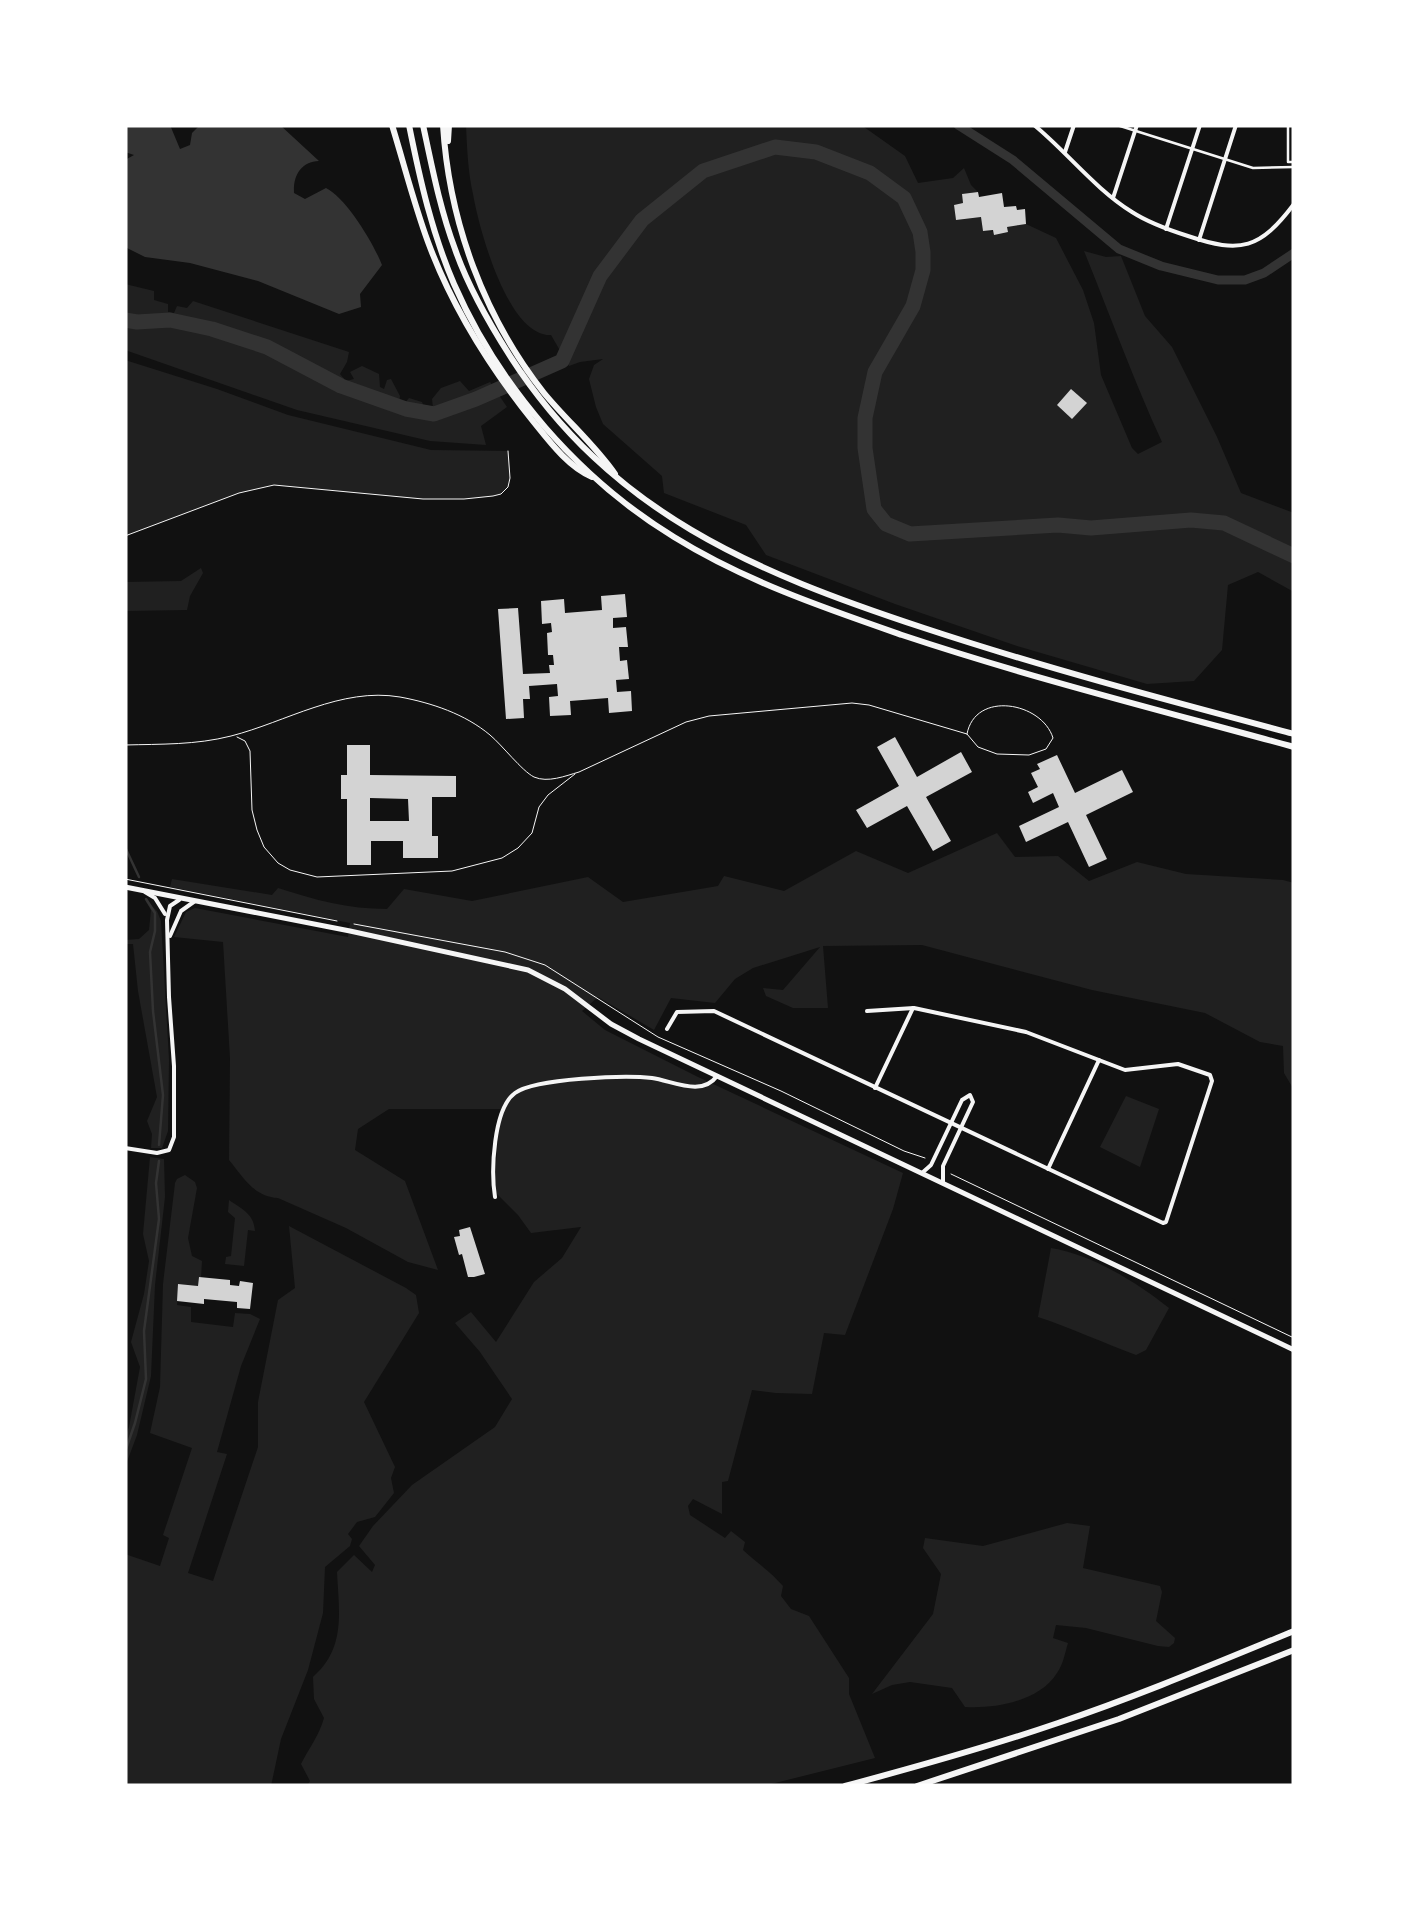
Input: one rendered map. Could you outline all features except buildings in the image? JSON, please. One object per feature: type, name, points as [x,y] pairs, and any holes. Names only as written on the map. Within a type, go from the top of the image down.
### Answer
[{"type":"highway","points":[[392,125],[429,245],[455,303],[482,344]]},
{"type":"highway","points":[[409,125],[426,204],[444,258],[502,381],[580,472],[596,479],[639,514],[690,546],[832,611],[1009,668],[1294,748]]},
{"type":"highway","points":[[422,125],[456,253],[477,300],[500,332]]},
{"type":"highway","points":[[446,125],[455,212],[468,256],[500,332],[527,383],[643,500],[688,529],[768,570],[819,590],[964,641],[1294,734]]},
{"type":"highway","points":[[844,1786],[1057,1723],[1294,1630]]},
{"type":"highway","points":[[917,1786],[1119,1719],[1294,1650]]},
{"type":"main road","points":[[125,887],[422,946],[535,973],[571,993],[612,1024],[716,1076],[1294,1350]]},
{"type":"street","points":[[1034,125],[1134,214],[1199,240],[1224,246],[1258,241],[1275,228],[1294,204]]},
{"type":"street","points":[[1066,152],[1074,125]]},
{"type":"street","points":[[1118,125],[1253,168],[1294,165]]},
{"type":"street","points":[[1166,229],[1200,125]]},
{"type":"street","points":[[1199,240],[1236,125]]},
{"type":"street","points":[[1288,125],[1288,162],[1294,165]]},
{"type":"street","points":[[1113,198],[1136,128]]},
{"type":"street","points":[[141,890],[159,903],[167,920]]},
{"type":"street","points":[[179,898],[181,911]]},
{"type":"street","points":[[125,1148],[163,1153],[169,1150],[174,1138],[167,920],[170,906],[179,898]]},
{"type":"street","points":[[168,940],[181,911],[197,900]]},
{"type":"street","points":[[875,1088],[913,1008]]},
{"type":"street","points":[[667,1028],[677,1012],[714,1011],[1164,1223],[1210,1076],[1178,1064],[1124,1070],[1026,1032],[913,1008],[867,1011]]},
{"type":"street","points":[[1048,1169],[1099,1060]]},
{"type":"street","points":[[494,1196],[492,1173],[500,1118],[517,1092],[550,1083],[634,1076],[694,1088],[709,1084],[716,1076]]},
{"type":"street","points":[[922,1174],[931,1165],[962,1100],[970,1096],[973,1102],[943,1166],[943,1184]]},
{"type":"lane","points":[[125,745],[208,742],[331,703],[368,696],[388,696],[432,706],[472,722],[530,775],[550,779],[579,772],[686,722],[709,716],[852,703],[968,734],[978,747],[1009,756],[1038,752],[1053,738],[1036,714],[1008,706],[981,712],[970,721],[968,734]]},
{"type":"lane","points":[[234,736],[245,741],[250,751],[252,810],[264,847],[278,863],[304,876],[452,871],[502,858],[532,832],[539,806],[579,772]]},
{"type":"path","points":[[125,536],[264,486],[294,485],[423,499],[494,496],[508,486],[508,451]]},
{"type":"shaded area","points":[[170,125],[180,149],[190,145],[192,133],[200,125],[280,125],[319,161],[299,171],[294,193],[305,199],[326,188],[334,193],[378,255],[382,265],[360,294],[361,307],[339,314],[258,281],[190,263],[145,257],[125,247],[125,160],[134,155],[125,152],[125,127]]},
{"type":"shaded area","points":[[466,125],[858,125],[905,156],[918,183],[953,178],[964,168],[978,192],[962,194],[963,203],[954,205],[956,220],[981,217],[983,231],[1008,232],[1007,227],[1026,224],[1056,238],[1083,290],[1094,323],[1101,375],[1138,454],[1162,442],[1084,251],[1121,256],[1145,316],[1172,347],[1241,493],[1294,513],[1294,592],[1258,572],[1228,585],[1222,650],[1194,681],[1147,684],[1017,646],[766,555],[746,525],[664,493],[662,476],[603,424],[589,379],[594,365],[603,359],[569,366],[551,335],[536,331],[522,319],[498,278],[482,231],[470,177]]},
{"type":"shaded area","points":[[125,284],[154,291],[154,300],[168,304],[168,312],[174,313],[177,306],[187,308],[193,301],[349,352],[340,374],[346,381],[354,379],[350,372],[362,366],[379,374],[380,387],[384,389],[391,379],[399,402],[405,403],[409,398],[422,402],[425,410],[433,408],[432,399],[441,388],[460,381],[469,391],[490,382],[507,407],[481,426],[486,445],[430,441],[297,410],[125,350]]},
{"type":"shaded area","points":[[125,360],[288,415],[431,450],[508,451],[508,487],[493,496],[423,499],[274,485],[239,493],[125,536]]},
{"type":"shaded area","points":[[201,568],[203,573],[187,610],[125,611],[125,582],[181,581]]},
{"type":"shaded area","points":[[997,833],[1015,857],[1058,856],[1089,881],[1137,862],[1186,874],[1294,883],[1294,1090],[1284,1073],[1283,1046],[1260,1042],[1205,1013],[1092,990],[922,945],[823,946],[828,1008],[793,1008],[766,996],[763,988],[783,990],[820,947],[753,968],[735,979],[715,1003],[671,998],[654,1030],[598,997],[582,1011],[605,1030],[696,1076],[903,1173],[845,1335],[824,1333],[812,1394],[752,1390],[728,1481],[722,1482],[722,1514],[693,1499],[688,1506],[690,1515],[725,1538],[731,1531],[745,1542],[743,1550],[783,1586],[781,1596],[791,1609],[809,1616],[849,1678],[849,1694],[875,1758],[763,1786],[307,1786],[310,1781],[301,1764],[324,1718],[314,1699],[313,1677],[324,1666],[336,1642],[337,1572],[354,1555],[372,1572],[375,1565],[359,1546],[373,1526],[412,1485],[495,1427],[512,1399],[455,1323],[471,1312],[496,1342],[534,1282],[562,1258],[581,1227],[531,1233],[494,1191],[500,1109],[389,1109],[358,1129],[355,1150],[405,1181],[438,1270],[408,1262],[346,1228],[256,1190],[229,1160],[230,1058],[223,942],[174,937],[186,912],[195,908],[348,937],[350,923],[170,887],[172,879],[272,895],[278,888],[332,903],[387,909],[404,889],[472,901],[588,877],[623,902],[718,886],[724,876],[784,891],[856,851],[908,873]]},
{"type":"shaded area","points":[[145,900],[161,921],[169,1059],[168,1131],[162,1148],[151,1148],[152,1134],[147,1121],[157,1097],[133,944],[125,944],[125,940],[139,939],[149,930],[151,910]]},
{"type":"shaded area","points":[[1126,1096],[1159,1109],[1140,1167],[1100,1147]]},
{"type":"shaded area","points":[[150,1157],[164,1159],[165,1197],[155,1285],[151,1376],[125,1467],[125,1437],[140,1367],[131,1342],[149,1261],[143,1234]]},
{"type":"shaded area","points":[[185,1175],[197,1188],[188,1238],[192,1256],[202,1261],[198,1286],[179,1284],[177,1305],[191,1307],[191,1322],[233,1327],[235,1313],[260,1319],[241,1366],[217,1452],[227,1454],[188,1573],[213,1581],[258,1447],[258,1402],[278,1300],[295,1288],[289,1226],[406,1288],[416,1295],[419,1313],[364,1402],[395,1467],[391,1478],[394,1493],[375,1517],[357,1522],[348,1534],[352,1539],[350,1546],[325,1567],[323,1613],[308,1670],[281,1739],[271,1786],[125,1786],[125,1554],[160,1566],[169,1538],[163,1535],[192,1448],[150,1433],[160,1387],[163,1284],[175,1183]]},
{"type":"shaded area","points":[[229,1200],[254,1225],[255,1231],[248,1230],[244,1266],[225,1264],[226,1257],[231,1256],[235,1218],[228,1212]]},
{"type":"shaded area","points":[[1051,1248],[1082,1256],[1113,1271],[1169,1308],[1146,1350],[1136,1355],[1038,1317]]},
{"type":"shaded area","points":[[1067,1523],[1090,1526],[1083,1568],[1160,1586],[1156,1621],[1175,1638],[1174,1643],[1169,1647],[1158,1646],[1086,1628],[1056,1625],[1053,1638],[1068,1643],[1062,1663],[1049,1683],[1028,1697],[1003,1705],[965,1707],[952,1688],[910,1682],[872,1694],[933,1614],[941,1574],[923,1548],[925,1538],[983,1546]]},
{"type":"waterway","points":[[958,125],[1013,160],[1119,249],[1161,266],[1218,280],[1245,280],[1264,273],[1294,253]]},
{"type":"waterway","points":[[125,320],[170,320],[212,329],[267,347],[341,386],[406,409],[434,414],[562,361],[600,276],[642,220],[703,171],[775,147],[816,152],[870,173],[904,198],[920,232],[923,270],[913,306],[875,372],[865,418],[874,509],[886,524],[910,534],[1058,525],[1091,528],[1191,520],[1224,523],[1294,556]]},
{"type":"waterway","points":[[125,847],[139,877]]},
{"type":"waterway","points":[[146,899],[155,913],[150,952],[163,1095],[159,1145]]},
{"type":"waterway","points":[[125,1452],[146,1379],[144,1331],[159,1219],[159,1161]]}]
